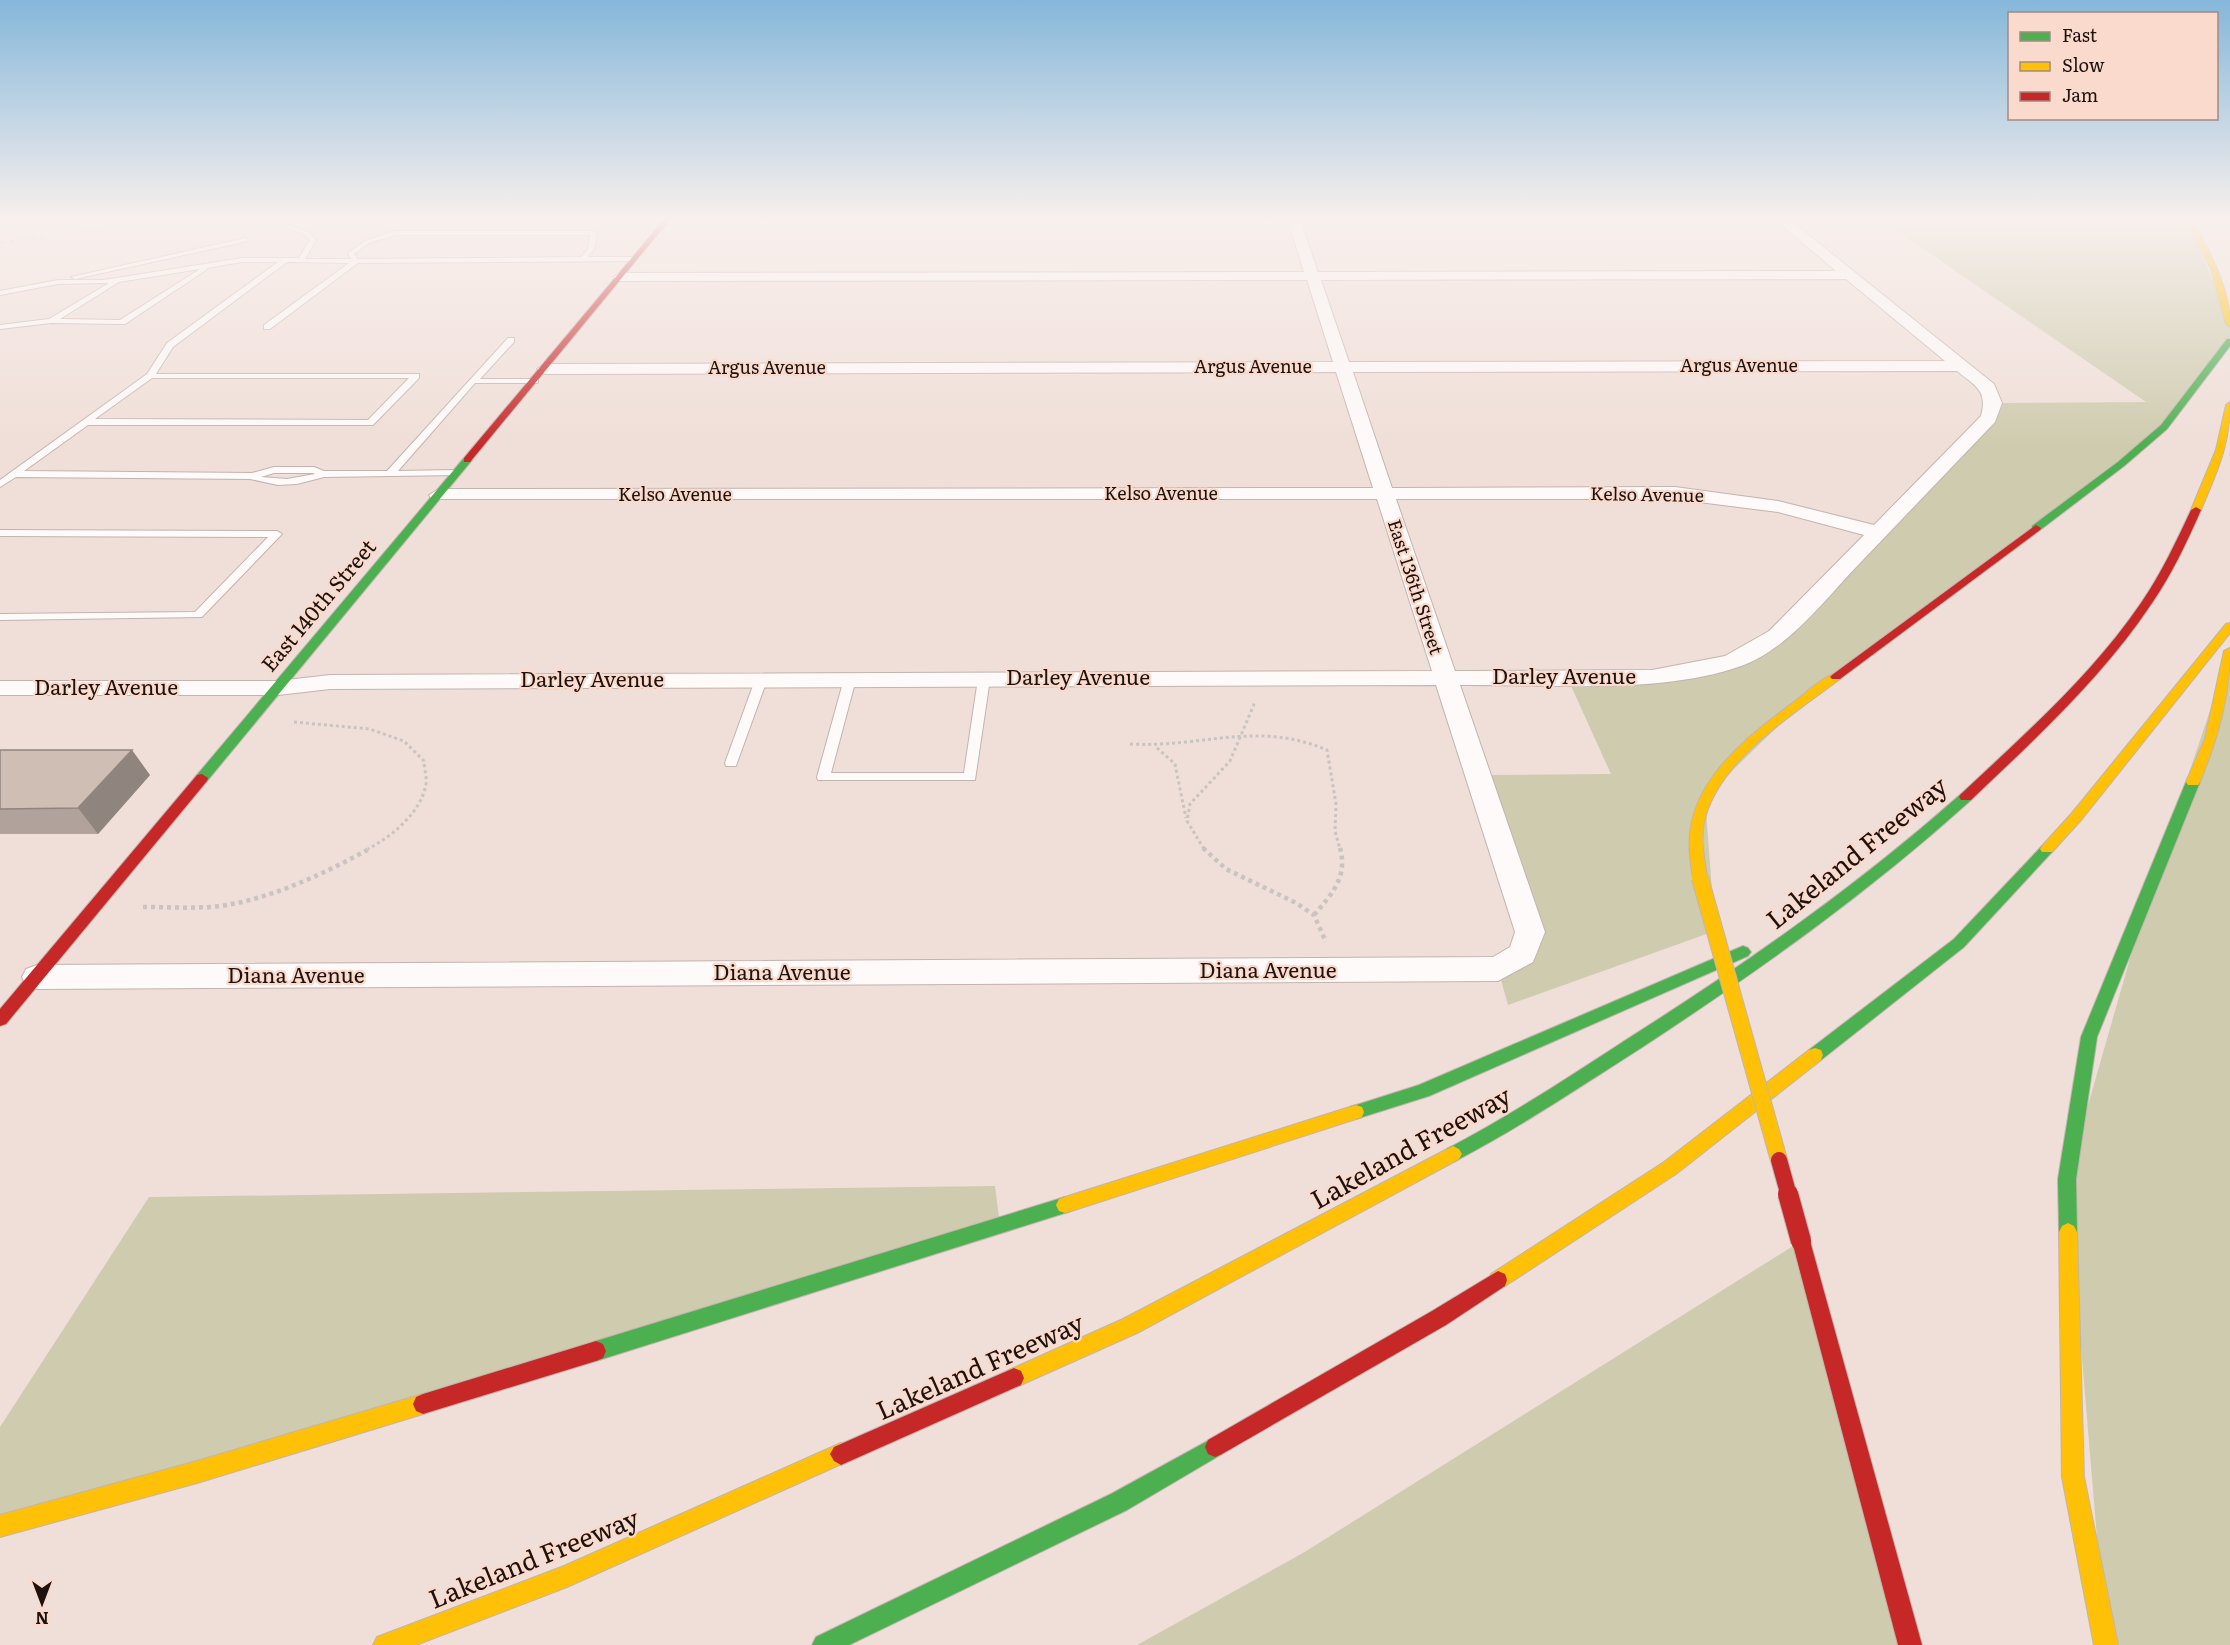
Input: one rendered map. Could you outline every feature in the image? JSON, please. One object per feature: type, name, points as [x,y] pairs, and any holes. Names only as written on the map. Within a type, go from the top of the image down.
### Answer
[{"type":"main road","name":"East 140th Street","points":[[0,1020],[606,294]]},
{"type":"main road","points":[[2224,294],[2230,324]]},
{"type":"main road","points":[[1910,1645],[1700,878],[1697,824],[1705,797],[1739,754],[1805,700],[2121,464],[2164,427],[2230,341]]},
{"type":"main road","name":"Lakeland Freeway","points":[[385,1645],[567,1576],[1130,1326],[1503,1128],[1824,917],[1923,838],[2065,703],[2139,614],[2178,550],[2205,492],[2221,450],[2230,405]]},
{"type":"main road","points":[[824,1645],[1119,1502],[1439,1318],[1670,1168],[1959,943],[2077,816],[2230,626]]},
{"type":"main road","points":[[2106,1645],[2073,1477],[2067,1179],[2089,1037],[2211,739],[2230,651]]},
{"type":"main road","points":[[0,1526],[197,1472],[424,1404],[927,1249],[1423,1091],[1824,917]]},
{"type":"street","name":"East 136th Street","points":[[1317,294],[1530,932],[1522,954]]},
{"type":"street","name":"Darley Avenue","points":[[0,688],[278,688],[330,682],[1652,677],[1709,668],[1756,653],[1777,636],[1989,418],[1993,403],[1988,388],[1873,294]]},
{"type":"street","name":"Argus Avenue","points":[[540,375],[1341,366],[1960,366]]},
{"type":"street","name":"Kelso Avenue","points":[[439,495],[1675,493],[1741,498],[1810,512],[1879,533]]},
{"type":"street","name":"Diana Avenue","points":[[37,977],[1498,969],[1522,954]]},
{"type":"lane","points":[[51,321],[97,294]]},
{"type":"lane","points":[[0,327],[51,321],[122,322],[166,294]]},
{"type":"lane","points":[[0,484],[150,376],[170,345],[240,294]]},
{"type":"lane","points":[[267,327],[312,294]]},
{"type":"lane","points":[[390,474],[511,340]]},
{"type":"lane","points":[[473,381],[540,375]]},
{"type":"lane","points":[[86,422],[370,423],[416,376],[150,376]]},
{"type":"lane","points":[[15,474],[252,476],[261,482],[305,481],[323,474],[456,473]]},
{"type":"lane","points":[[0,533],[277,534],[198,615],[0,616]]},
{"type":"lane","points":[[850,679],[823,777],[970,777],[984,679]]},
{"type":"lane","points":[[731,763],[760,680]]},
{"type":"path","points":[[1187,821],[1190,804],[1230,761],[1258,696]]},
{"type":"path","points":[[143,907],[228,905],[282,889],[341,867],[385,839],[413,811],[426,785],[424,761],[404,741],[370,729],[294,722]]},
{"type":"path","points":[[1130,744],[1156,748],[1264,732],[1309,740],[1327,750],[1336,804],[1335,831],[1344,862],[1335,891],[1314,915]]},
{"type":"path","points":[[1156,748],[1175,764],[1187,821],[1203,848],[1226,869],[1296,903],[1314,915],[1327,945]]},
{"type":"shaded area","points":[[1989,294],[2218,294],[2230,324],[2230,341],[2164,427],[1805,700],[1705,797],[1715,931],[1508,1005],[1498,969],[1522,954],[1477,775],[1611,774],[1567,677],[1652,677],[1756,653],[1879,533],[1993,403],[2146,402]]},
{"type":"shaded area","points":[[2230,651],[2230,1645],[2106,1645],[2067,1179],[2149,892]]},
{"type":"shaded area","points":[[995,1186],[1000,1226],[0,1526],[0,1427],[149,1197]]},
{"type":"shaded area","points":[[1801,1241],[1910,1645],[1137,1645],[1303,1553]]},
{"type":"building","points":[[0,750],[132,750],[78,808],[0,809]]},
{"type":"traffic: fast","points":[[2036,528],[2121,464],[2164,427],[2230,341]]},
{"type":"traffic: fast","points":[[202,778],[467,460]]},
{"type":"traffic: fast","points":[[2068,1232],[2067,1179],[2089,1037],[2193,782]]},
{"type":"traffic: fast","points":[[1453,1154],[1503,1128],[1683,1012],[1801,932],[1913,845],[1966,797]]},
{"type":"traffic: fast","points":[[1815,1055],[1959,943],[2047,849]]},
{"type":"traffic: fast","points":[[1356,1112],[1423,1091],[1743,952]]},
{"type":"traffic: fast","points":[[596,1351],[1065,1205]]},
{"type":"traffic: fast","points":[[824,1645],[1119,1502],[1215,1447]]},
{"type":"traffic: slow","points":[[2221,294],[2230,324]]},
{"type":"traffic: slow","points":[[2196,510],[2221,450],[2230,405]]},
{"type":"traffic: slow","points":[[2047,849],[2077,816],[2230,626]]},
{"type":"traffic: slow","points":[[2193,782],[2211,739],[2230,651]]},
{"type":"traffic: slow","points":[[1700,878],[1696,843],[1697,822],[1704,800],[1717,779],[1753,740],[1836,677]]},
{"type":"traffic: slow","points":[[1700,878],[1779,1160]]},
{"type":"traffic: slow","points":[[1498,1280],[1670,1168],[1815,1055]]},
{"type":"traffic: slow","points":[[1065,1205],[1356,1112]]},
{"type":"traffic: slow","points":[[1014,1378],[1130,1326],[1453,1154]]},
{"type":"traffic: slow","points":[[2068,1232],[2073,1477],[2106,1645]]},
{"type":"traffic: slow","points":[[0,1526],[197,1472],[423,1404]]},
{"type":"traffic: slow","points":[[385,1645],[567,1576],[841,1454]]},
{"type":"traffic: jam","points":[[467,460],[605,294]]},
{"type":"traffic: jam","points":[[1966,797],[2057,710],[2120,639],[2163,577],[2196,510]]},
{"type":"traffic: jam","points":[[1836,677],[2036,528]]},
{"type":"traffic: jam","points":[[0,1020],[202,778]]},
{"type":"traffic: jam","points":[[1779,1160],[1801,1241]]},
{"type":"traffic: jam","points":[[1801,1241],[1910,1645]]},
{"type":"traffic: jam","points":[[1215,1447],[1439,1318],[1498,1280]]},
{"type":"traffic: jam","points":[[423,1404],[596,1351]]},
{"type":"traffic: jam","points":[[841,1454],[1014,1378]]}]
